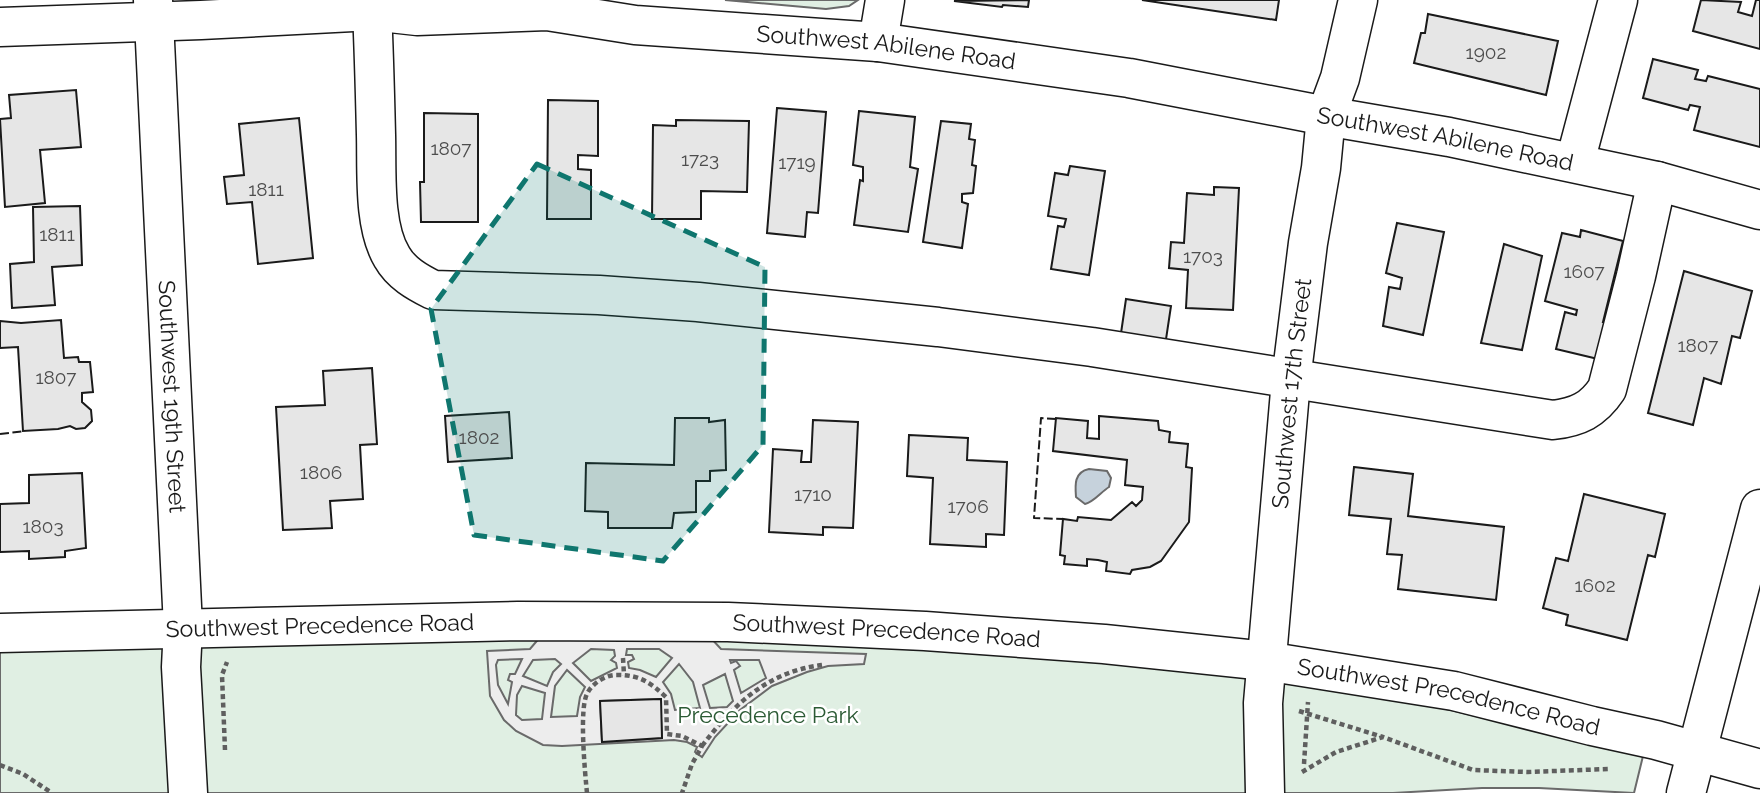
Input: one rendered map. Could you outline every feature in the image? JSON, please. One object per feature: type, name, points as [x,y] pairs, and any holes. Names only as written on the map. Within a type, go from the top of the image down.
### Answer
[{"type":"street","points":[[878,43],[885,0]]},
{"type":"street","name":"Southwest 17th Street","points":[[1265,790],[1263,703],[1291,380],[1326,116],[1340,78],[1358,0]]},
{"type":"street","points":[[1575,162],[1618,0]]},
{"type":"street","name":"Southwest Abilene Road","points":[[0,27],[154,11],[372,11],[417,16],[547,11],[636,13],[1129,78],[1575,162],[1760,209]]},
{"type":"street","name":"Southwest 19th Street","points":[[154,11],[183,627],[181,667],[188,793]]},
{"type":"street","points":[[372,11],[378,202],[385,239],[391,257],[402,270],[416,282],[433,290],[599,295],[814,312],[1093,347],[1553,420],[1577,416],[1587,411],[1595,405],[1606,389],[1614,367],[1657,181]]},
{"type":"street","points":[[1686,793],[1760,509]]},
{"type":"street","name":"Southwest Precedence Road","points":[[0,632],[518,621],[729,621],[1090,643],[1266,661],[1454,691],[1656,740],[1760,771]]},
{"type":"street","points":[[1755,793],[1760,771]]},
{"type":"path","points":[[225,754],[222,675],[232,647],[228,627]]},
{"type":"path","points":[[682,793],[692,764],[702,746],[723,719],[750,693],[782,676],[807,667],[830,664]]},
{"type":"path","points":[[1303,771],[1311,669]]},
{"type":"path","points":[[587,793],[584,720],[586,694],[600,679],[614,674],[638,676],[666,697],[667,734],[682,736],[702,746]]},
{"type":"path","points":[[1265,790],[1336,751],[1382,737],[1473,770],[1528,772],[1612,769]]},
{"type":"path","points":[[0,765],[23,774],[52,793]]},
{"type":"highlighted area","points":[[537,164],[765,267],[763,445],[663,561],[474,535],[431,309]]},
{"type":"green space","points":[[725,0],[858,0],[849,6],[826,9]]},
{"type":"green space","name":"Precedence Park","points":[[633,636],[1094,658],[1404,699],[1643,756],[1634,793],[1482,788],[1393,793],[0,793],[0,646]]},
{"type":"shaded area","points":[[1089,469],[1107,471],[1111,478],[1109,487],[1085,504],[1076,497],[1076,484],[1080,473]]},
{"type":"shaded area","points":[[541,636],[709,636],[721,649],[866,654],[864,664],[828,666],[772,686],[740,710],[715,737],[702,757],[695,752],[697,747],[674,740],[543,745],[516,731],[504,720],[490,696],[487,651],[530,649]],"holes":[[[591,649],[614,650],[615,656],[611,660],[616,663],[617,668],[591,681],[573,663]],[[627,649],[659,649],[672,658],[656,677],[629,668],[628,662],[634,659],[632,655],[626,655]],[[522,659],[515,674],[510,674],[508,680],[512,682],[508,704],[498,685],[498,660]],[[555,659],[561,664],[553,672],[547,686],[523,676],[533,660]],[[730,660],[759,660],[766,678],[741,693],[734,670],[740,666],[736,661],[731,663]],[[679,664],[693,682],[700,708],[675,710],[671,694],[663,682]],[[567,670],[585,687],[580,697],[577,716],[551,717],[555,686]],[[725,674],[733,701],[727,707],[710,708],[703,685]],[[522,686],[545,693],[542,719],[522,720],[516,715],[517,695]],[[660,699],[662,738],[602,742],[600,701]]]},
{"type":"building","points":[[1029,0],[1028,7],[1002,7],[954,1]]},
{"type":"building","points":[[1142,0],[1279,0],[1276,20]]},
{"type":"building","points":[[1701,0],[1741,2],[1738,12],[1752,16],[1756,0],[1760,0],[1760,49],[1693,31]]},
{"type":"building","points":[[1428,14],[1558,41],[1546,95],[1414,63],[1421,33],[1425,33]]},
{"type":"building","points":[[1653,59],[1698,70],[1695,79],[1706,81],[1708,76],[1760,89],[1760,147],[1694,130],[1700,107],[1690,105],[1688,110],[1643,98]]},
{"type":"building","points":[[76,90],[81,147],[40,150],[45,203],[5,207],[0,119],[11,118],[9,95]]},
{"type":"building","points":[[548,100],[598,101],[598,156],[578,155],[578,169],[591,170],[591,219],[547,219]]},
{"type":"building","points":[[777,108],[826,112],[818,213],[807,212],[805,237],[767,233]]},
{"type":"building","points":[[859,111],[915,117],[910,167],[918,169],[908,232],[854,225],[860,180],[863,181],[863,167],[853,165]]},
{"type":"building","points":[[424,113],[478,114],[478,222],[421,222],[420,182],[424,182]]},
{"type":"building","points":[[299,118],[313,258],[258,264],[252,202],[227,204],[224,177],[244,175],[239,124]]},
{"type":"building","points":[[676,120],[749,121],[747,192],[701,191],[701,219],[652,219],[653,125],[676,126]]},
{"type":"building","points":[[941,121],[971,124],[969,139],[975,140],[973,193],[962,194],[962,202],[968,204],[962,248],[923,242]]},
{"type":"building","points":[[1070,166],[1105,171],[1089,275],[1051,269],[1058,226],[1064,227],[1066,219],[1048,216],[1055,173],[1068,175]]},
{"type":"building","points":[[1214,187],[1239,188],[1233,310],[1186,308],[1188,270],[1169,268],[1171,242],[1184,243],[1187,193],[1214,195]]},
{"type":"building","points":[[80,206],[82,265],[52,267],[55,305],[12,308],[10,264],[34,262],[33,207]]},
{"type":"building","points":[[1397,223],[1444,232],[1423,335],[1383,326],[1389,287],[1400,289],[1402,278],[1386,273]]},
{"type":"building","points":[[1581,230],[1623,241],[1603,322],[1606,322],[1598,359],[1556,349],[1565,312],[1576,315],[1577,310],[1545,301],[1562,233],[1580,237]]},
{"type":"building","points":[[1504,244],[1542,256],[1522,350],[1481,343]]},
{"type":"building","points":[[1684,271],[1752,291],[1740,338],[1732,336],[1721,384],[1704,378],[1693,425],[1648,413]]},
{"type":"building","points":[[1126,299],[1171,306],[1165,346],[1120,340]]},
{"type":"building","points":[[61,320],[64,358],[78,357],[79,362],[90,362],[93,392],[82,393],[82,402],[91,410],[92,421],[85,428],[76,429],[70,426],[23,431],[18,347],[0,348],[0,321],[21,323]]},
{"type":"building","points":[[372,368],[377,444],[360,445],[363,499],[330,501],[332,528],[283,530],[276,407],[325,405],[323,371]]},
{"type":"building","points":[[509,412],[512,458],[448,462],[445,416]]},
{"type":"building","points":[[1099,416],[1158,421],[1159,430],[1170,432],[1169,442],[1188,444],[1186,467],[1192,468],[1189,522],[1161,561],[1150,567],[1132,570],[1130,574],[1106,571],[1107,562],[1098,560],[1087,559],[1087,566],[1064,564],[1065,556],[1060,555],[1063,519],[1077,521],[1078,517],[1111,520],[1132,502],[1136,506],[1142,500],[1143,487],[1125,485],[1127,460],[1053,451],[1056,418],[1088,421],[1087,438],[1099,439]]},
{"type":"building","points":[[675,418],[709,418],[709,422],[725,420],[726,470],[710,471],[710,481],[696,481],[696,512],[674,513],[672,528],[608,528],[608,512],[585,511],[586,463],[674,465]]},
{"type":"building","points":[[813,420],[858,422],[853,528],[823,527],[823,535],[769,532],[773,449],[802,451],[801,462],[811,462]]},
{"type":"building","points":[[909,435],[968,438],[967,460],[1007,462],[1004,535],[986,534],[986,547],[930,544],[933,478],[907,476]]},
{"type":"building","points":[[1354,467],[1413,474],[1408,516],[1504,527],[1496,600],[1398,589],[1402,555],[1387,554],[1391,519],[1349,515]]},
{"type":"building","points":[[82,473],[86,548],[65,551],[65,557],[29,559],[29,551],[0,552],[0,504],[29,503],[29,475]]},
{"type":"building","points":[[1584,494],[1665,514],[1655,557],[1648,555],[1627,640],[1566,625],[1568,615],[1543,608],[1556,558],[1568,561]]},
{"type":"building","points":[[661,699],[662,738],[602,742],[600,701]]},
{"type":"fence","points":[[1056,419],[1041,418],[1034,518],[1063,519]]},
{"type":"fence","points":[[0,434],[25,431]]}]
